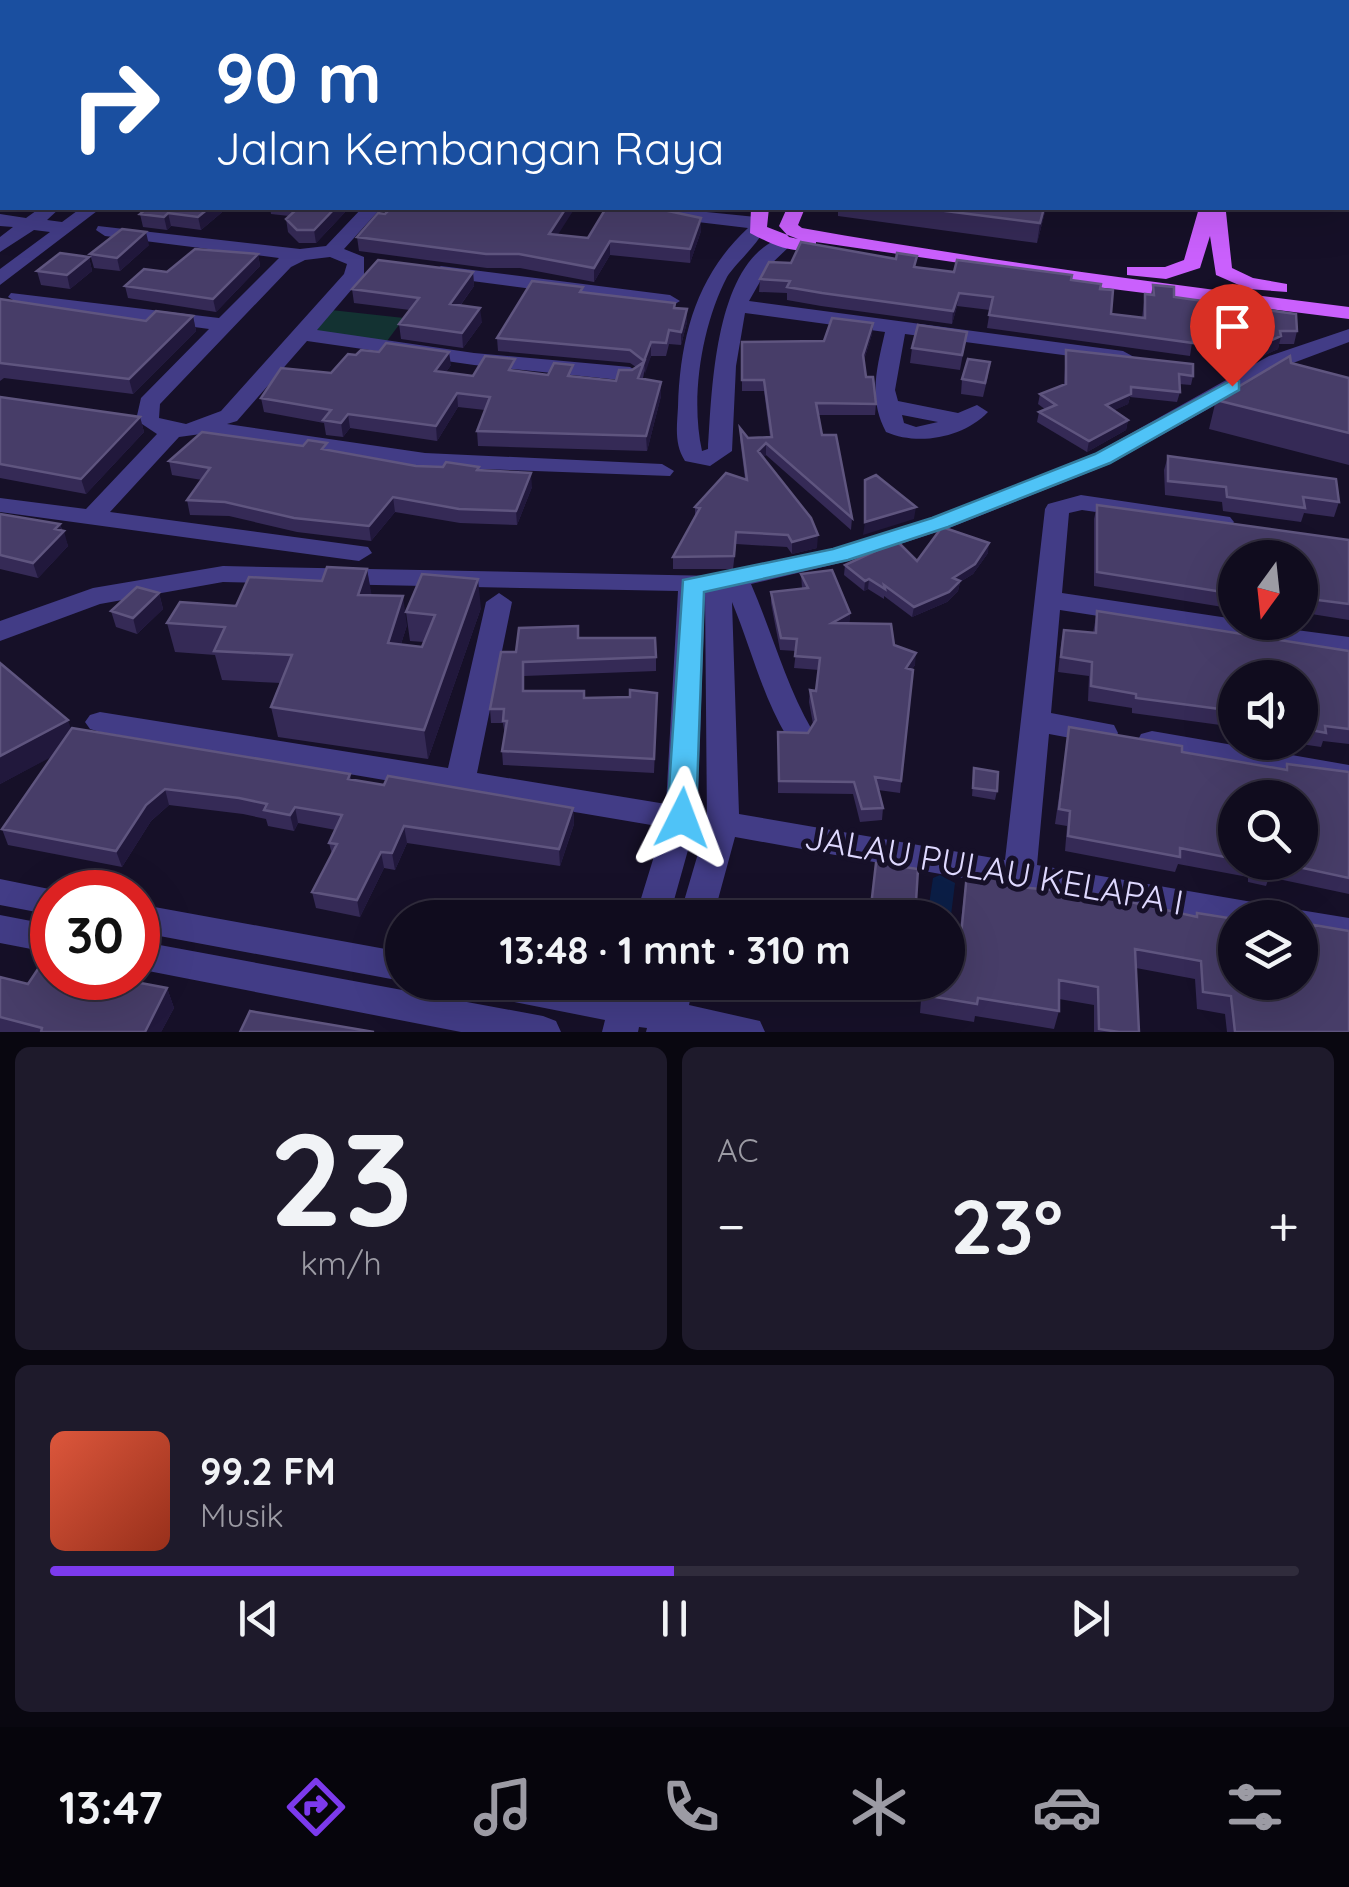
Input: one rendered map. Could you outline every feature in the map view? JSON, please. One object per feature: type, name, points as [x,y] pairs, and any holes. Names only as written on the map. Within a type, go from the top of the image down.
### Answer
[{"type":"main road","points":[[790,238],[788,226],[795,210]]},
{"type":"main road","points":[[758,220],[790,238],[857,253],[909,253],[1042,268],[1181,270],[1198,258],[1208,210]]},
{"type":"main road","points":[[1216,210],[1223,271],[1248,283],[1349,296]]},
{"type":"main road","points":[[1042,268],[1089,280],[1349,313]]},
{"type":"street","points":[[0,246],[48,210]]},
{"type":"street","points":[[0,279],[89,210]]},
{"type":"street","points":[[332,251],[370,210]]},
{"type":"street","points":[[645,210],[758,220]]},
{"type":"street","points":[[0,220],[66,228]]},
{"type":"street","points":[[758,220],[728,258],[702,311],[689,382],[690,452],[700,459],[720,452],[728,332],[736,306],[758,263],[790,238]]},
{"type":"street","points":[[105,230],[300,255],[332,251],[367,262],[229,416],[204,428]]},
{"type":"street","points":[[300,255],[284,264],[138,418],[172,431],[204,428],[425,460],[662,472]]},
{"type":"street","points":[[416,269],[670,301]]},
{"type":"street","points":[[18,296],[226,325]]},
{"type":"street","points":[[736,306],[1148,360]]},
{"type":"street","points":[[0,632],[69,604],[202,574],[715,583],[839,555],[923,528],[1084,466],[1277,361],[1338,339],[1318,310]]},
{"type":"street","points":[[896,327],[885,374],[886,405],[969,416]]},
{"type":"street","points":[[301,334],[474,359],[630,374]]},
{"type":"street","points":[[89,520],[172,431]]},
{"type":"street","points":[[1020,875],[1054,515],[1064,504],[1081,502],[1253,527]]},
{"type":"street","points":[[0,504],[89,520],[359,553]]},
{"type":"street","points":[[715,583],[769,658],[778,696],[797,730]]},
{"type":"street","points":[[657,900],[682,818],[715,583]]},
{"type":"street","points":[[701,900],[722,823],[726,785],[715,583]]},
{"type":"street","points":[[1047,599],[1349,646]]},
{"type":"street","points":[[460,782],[500,602]]},
{"type":"street","points":[[1034,721],[1349,776]]},
{"type":"street","points":[[100,722],[682,818]]},
{"type":"street","name":"JALAU PULAU KELAPA I","points":[[722,823],[1218,910]]},
{"type":"street","points":[[0,892],[30,898]]},
{"type":"street","points":[[160,922],[385,963]]},
{"type":"street","points":[[1318,927],[1349,932]]},
{"type":"street","points":[[0,930],[30,935]]},
{"type":"street","points":[[160,960],[543,1032]]},
{"type":"street","points":[[588,1000],[669,1010],[746,1032]]},
{"type":"green space","points":[[331,310],[404,318],[387,341],[313,332]]},
{"type":"water","points":[[940,875],[955,883],[953,900],[930,900],[933,878]]},
{"type":"building","points":[[145,210],[207,210],[198,217],[140,214]]},
{"type":"building","points":[[296,210],[333,210],[314,230],[297,230],[286,219]]},
{"type":"building","points":[[389,210],[565,210],[549,234],[588,238],[605,210],[663,210],[701,218],[690,249],[610,241],[594,268],[519,254],[486,254],[357,237],[378,213]]},
{"type":"building","points":[[938,210],[1043,210],[1040,223]]},
{"type":"building","points":[[122,229],[146,232],[117,258],[90,254]]},
{"type":"building","points":[[801,242],[896,259],[897,253],[917,256],[914,267],[954,272],[957,260],[1072,275],[1071,280],[1101,284],[1100,289],[1113,290],[1111,314],[1145,318],[1145,294],[1154,295],[1153,285],[1174,287],[1174,297],[1296,314],[1297,331],[1280,331],[1281,336],[1261,345],[1243,343],[1241,329],[1192,323],[1193,343],[989,315],[993,297],[959,293],[953,311],[822,293],[787,287],[790,281],[760,279],[769,262],[791,263]]},
{"type":"building","points":[[195,249],[258,254],[213,299],[125,286],[144,269],[167,272]]},
{"type":"building","points":[[60,253],[89,257],[67,275],[37,271]]},
{"type":"building","points":[[378,260],[473,272],[450,304],[480,308],[462,333],[399,324],[419,298],[352,289]]},
{"type":"building","points":[[532,281],[583,287],[580,292],[675,303],[674,308],[687,309],[681,332],[669,330],[666,343],[651,342],[644,361],[630,350],[497,338]]},
{"type":"building","points":[[0,299],[146,321],[156,311],[193,316],[129,379],[0,363]]},
{"type":"building","points":[[832,318],[873,323],[863,355],[866,377],[873,377],[876,404],[816,403],[822,435],[836,435],[852,518],[766,443],[758,451],[811,518],[818,535],[792,542],[788,535],[736,532],[734,556],[673,557],[700,508],[695,507],[726,473],[747,480],[740,428],[748,438],[772,437],[764,380],[742,380],[742,342],[824,341]]},
{"type":"building","points":[[918,325],[967,332],[962,355],[912,348]]},
{"type":"building","points":[[386,343],[449,352],[435,371],[473,376],[485,356],[515,359],[509,370],[548,375],[554,363],[573,365],[568,376],[616,381],[619,370],[632,370],[644,362],[638,378],[661,382],[646,436],[477,431],[490,397],[457,393],[436,426],[348,414],[341,423],[323,420],[331,410],[261,398],[281,368],[331,373],[348,354],[356,355],[361,350],[379,352]]},
{"type":"building","points":[[1066,350],[1193,364],[1193,376],[1179,374],[1180,392],[1131,387],[1131,394],[1106,405],[1128,420],[1089,441],[1039,412],[1056,405],[1040,394],[1066,384]]},
{"type":"building","points":[[1290,356],[1291,363],[1349,378],[1349,433],[1216,400]]},
{"type":"building","points":[[968,359],[990,362],[985,383],[962,379]]},
{"type":"building","points":[[0,397],[140,417],[81,479],[0,464]]},
{"type":"building","points":[[202,432],[303,446],[308,440],[327,443],[322,449],[416,466],[443,467],[446,462],[479,467],[477,470],[531,473],[516,511],[459,509],[393,497],[369,526],[294,518],[225,502],[187,500],[210,468],[169,461]]},
{"type":"building","points":[[1168,456],[1336,479],[1339,502],[1303,497],[1305,508],[1227,497],[1226,487],[1168,481]]},
{"type":"building","points":[[876,475],[916,507],[865,522],[865,480]]},
{"type":"building","points":[[1097,505],[1349,540],[1349,604],[1318,600],[1318,540],[1218,540],[1218,591],[1097,572]]},
{"type":"building","points":[[0,514],[60,524],[55,529],[64,531],[33,563],[0,555]]},
{"type":"building","points":[[942,527],[989,543],[975,564],[953,578],[960,581],[949,592],[914,607],[884,585],[885,589],[869,579],[865,581],[845,565],[897,541],[917,561]]},
{"type":"building","points":[[327,567],[367,569],[358,595],[403,596],[388,643],[422,647],[435,615],[406,612],[422,574],[478,579],[424,730],[271,707],[292,655],[214,651],[225,627],[167,623],[180,602],[236,606],[249,577],[322,581]]},
{"type":"building","points":[[832,570],[850,613],[832,623],[891,624],[894,645],[916,653],[906,668],[913,670],[901,781],[875,777],[883,808],[862,809],[854,782],[779,781],[778,732],[808,733],[816,720],[810,690],[816,691],[820,658],[795,656],[797,639],[781,638],[771,592],[808,588],[801,574]]},
{"type":"building","points":[[137,587],[159,593],[133,618],[111,611]]},
{"type":"building","points":[[1097,611],[1218,630],[1218,640],[1280,640],[1349,651],[1349,729],[1325,726],[1326,733],[1318,731],[1318,660],[1218,660],[1218,709],[1136,698],[1136,694],[1091,686],[1092,662],[1061,657],[1064,630],[1096,633]]},
{"type":"building","points":[[578,626],[578,638],[655,638],[656,657],[523,662],[523,691],[584,691],[584,698],[630,697],[630,690],[657,693],[654,759],[502,751],[507,721],[503,721],[504,709],[490,709],[501,652],[516,652],[519,628]]},
{"type":"building","points":[[0,663],[68,720],[0,756]]},
{"type":"building","points":[[1069,727],[1182,746],[1182,752],[1218,760],[1287,770],[1287,764],[1349,772],[1349,878],[1318,871],[1318,780],[1218,780],[1218,856],[1180,848],[1180,857],[1068,836],[1070,811],[1059,809]]},
{"type":"building","points":[[72,728],[350,774],[348,779],[384,785],[388,776],[573,808],[559,849],[404,826],[392,853],[381,852],[357,900],[312,892],[337,844],[329,843],[342,815],[295,807],[290,815],[264,810],[267,804],[239,798],[165,789],[146,805],[116,851],[2,829]]},
{"type":"building","points":[[974,768],[998,772],[997,791],[973,788]]},
{"type":"building","points":[[876,863],[918,869],[916,900],[872,900]]},
{"type":"building","points":[[967,873],[1008,880],[1008,886],[1095,894],[1197,917],[1197,913],[1218,916],[1218,994],[1203,992],[1201,961],[1135,949],[1139,1032],[1099,1029],[1098,987],[1059,980],[1059,1011],[978,998],[977,1004],[953,1000],[965,1000]]},
{"type":"building","points":[[1318,926],[1349,931],[1349,1032],[1235,1032],[1231,1000],[1318,1000]]},
{"type":"building","points":[[0,977],[28,984],[30,981],[30,1000],[160,1000],[160,987],[167,988],[145,1032],[41,1032],[42,1028],[0,1017]]},
{"type":"building","points":[[250,1011],[374,1032],[240,1032]]},
{"type":"route","points":[[682,818],[692,585],[718,584],[839,555],[940,522],[1102,458],[1232,386]]}]
